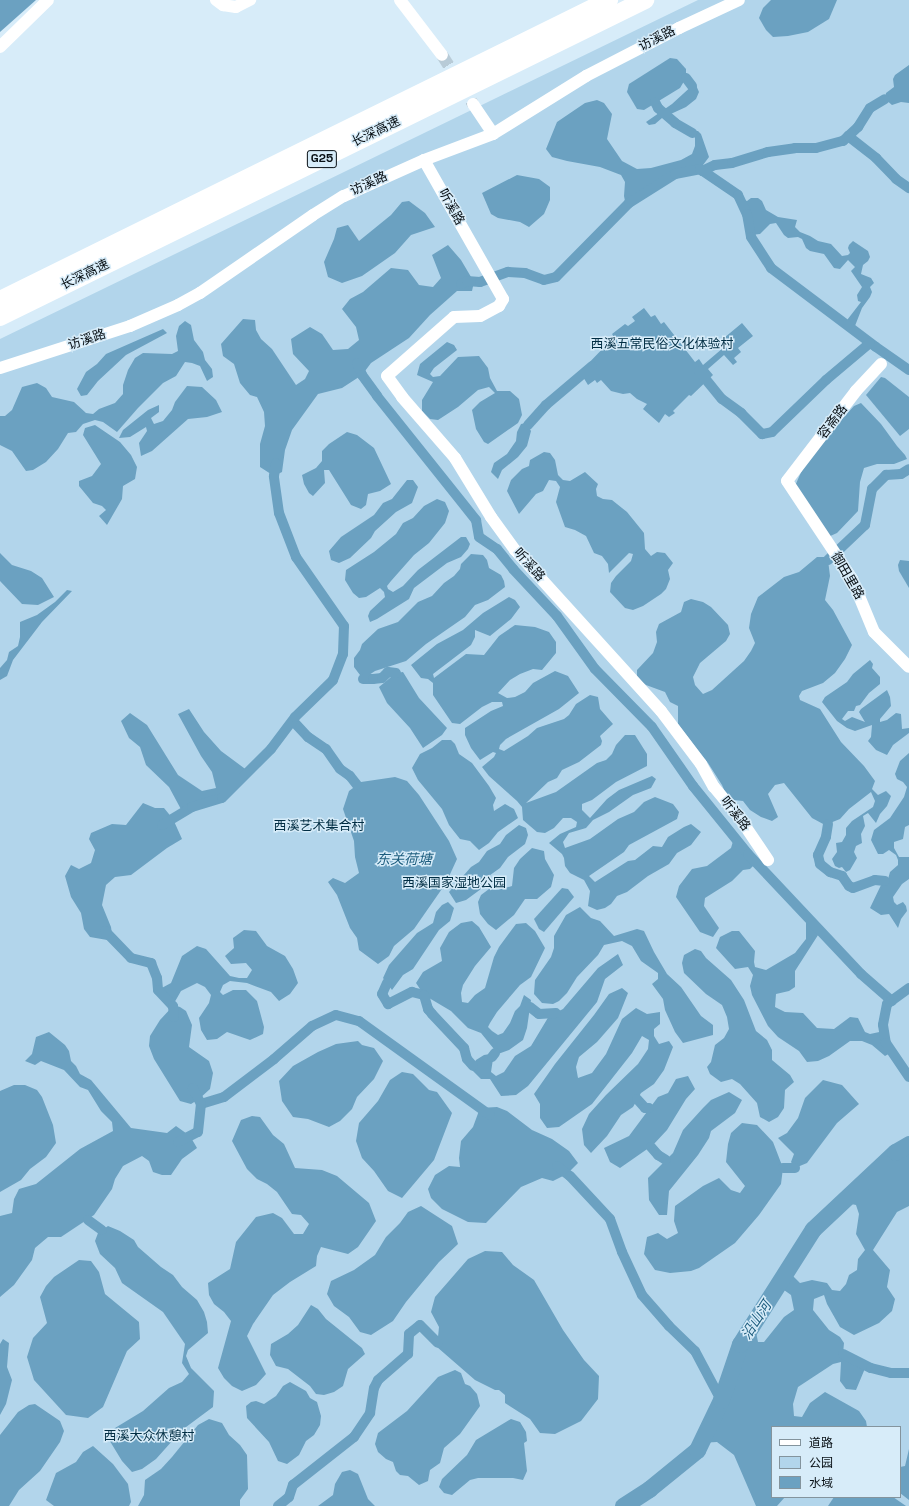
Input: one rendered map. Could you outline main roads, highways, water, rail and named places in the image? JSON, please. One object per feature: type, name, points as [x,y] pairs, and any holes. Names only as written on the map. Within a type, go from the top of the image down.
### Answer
[{"type":"highway","name":"长深高速","points":[[0,300],[609,0]]},
{"type":"highway","name":"长深高速","points":[[0,317],[645,0]]},
{"type":"water","points":[[0,0],[36,0],[0,32]]},
{"type":"water","points":[[771,0],[837,0],[829,19],[808,32],[773,37],[766,30],[759,18],[763,8]]},
{"type":"water","points":[[670,58],[677,59],[686,69],[686,78],[680,88],[644,110],[637,109],[627,92],[629,84]]},
{"type":"water","points":[[909,65],[909,103],[901,102],[892,105],[885,99],[886,93],[894,87],[893,79],[895,75]]},
{"type":"water","points":[[695,83],[699,92],[696,99],[686,107],[662,118],[655,124],[649,125],[646,122],[672,104]]},
{"type":"water","points":[[597,100],[604,103],[612,114],[607,139],[622,161],[637,169],[651,168],[681,160],[692,154],[695,146],[695,138],[692,133],[694,131],[698,131],[701,134],[709,157],[700,169],[675,174],[626,206],[624,196],[625,182],[621,175],[600,167],[552,157],[546,149],[557,122],[585,103]]},
{"type":"water","points":[[517,175],[539,179],[550,187],[550,200],[544,214],[529,227],[520,222],[498,218],[491,214],[482,193]]},
{"type":"water","points":[[751,198],[758,198],[762,201],[766,210],[778,217],[797,220],[795,227],[800,232],[818,241],[831,244],[842,256],[850,253],[848,248],[853,241],[868,251],[870,257],[863,265],[861,274],[871,278],[874,283],[870,287],[872,292],[862,308],[853,331],[844,324],[861,302],[858,301],[857,295],[862,287],[851,271],[855,267],[848,260],[840,269],[834,268],[824,254],[810,251],[806,248],[802,239],[798,237],[788,238],[784,235],[776,223],[770,224],[760,234],[751,235],[747,214],[740,199],[747,201]]},
{"type":"water","points":[[409,201],[425,213],[435,227],[411,235],[395,253],[362,276],[342,283],[328,277],[324,262],[337,228],[348,225],[359,241],[391,215],[402,202]]},
{"type":"water","points":[[448,245],[461,260],[474,282],[472,291],[457,291],[430,315],[409,338],[371,363],[362,375],[342,388],[318,394],[292,430],[285,450],[282,472],[274,476],[260,467],[260,444],[265,426],[264,412],[257,397],[250,395],[240,383],[234,364],[223,356],[221,344],[243,319],[255,320],[256,330],[261,339],[272,349],[296,385],[305,379],[309,371],[293,354],[291,339],[310,327],[322,334],[333,350],[348,349],[359,340],[356,327],[342,309],[350,299],[363,292],[391,268],[408,270],[419,285],[433,287],[441,278],[432,255]]},
{"type":"water","points":[[644,308],[651,317],[655,315],[661,324],[664,322],[695,362],[699,359],[703,365],[723,348],[718,343],[742,323],[753,336],[738,348],[741,352],[734,358],[737,362],[733,365],[724,355],[708,369],[713,375],[673,411],[675,413],[669,417],[665,414],[659,423],[643,409],[647,404],[637,399],[630,393],[623,394],[611,391],[601,380],[597,383],[595,380],[588,385],[580,372],[614,337],[612,334],[625,324],[628,326],[635,321],[632,317]]},
{"type":"water","points":[[185,321],[191,325],[194,340],[203,352],[205,360],[212,369],[213,377],[207,381],[200,366],[185,362],[176,376],[163,383],[117,432],[103,422],[95,420],[83,424],[76,432],[68,433],[58,449],[46,462],[33,470],[26,471],[12,451],[0,445],[0,416],[5,416],[12,410],[22,387],[37,383],[46,388],[52,397],[74,402],[86,413],[93,414],[99,409],[115,403],[123,394],[123,385],[128,370],[135,358],[143,353],[172,354],[178,351],[176,336],[179,326]]},
{"type":"water","points":[[163,329],[167,333],[126,355],[98,381],[87,395],[81,396],[77,389],[86,372],[97,364],[106,354]]},
{"type":"water","points":[[447,342],[454,345],[457,350],[434,368],[430,374],[433,377],[440,376],[458,357],[479,356],[488,368],[490,378],[497,391],[510,391],[519,399],[522,415],[518,423],[488,444],[484,442],[476,429],[472,410],[480,402],[495,393],[489,387],[478,390],[458,407],[438,420],[430,419],[422,411],[422,400],[433,382],[417,375],[420,364]]},
{"type":"water","points":[[881,377],[885,378],[909,397],[909,429],[900,436],[866,395]]},
{"type":"water","points":[[187,386],[202,387],[216,400],[222,412],[207,417],[188,419],[152,451],[141,456],[139,443],[147,431],[146,427],[130,437],[119,438],[123,430],[148,410],[159,405],[159,412],[151,418],[154,424],[163,421],[172,410],[175,402]]},
{"type":"water","points":[[861,403],[881,424],[907,459],[894,464],[877,464],[864,468],[860,482],[858,511],[837,533],[828,537],[795,486],[802,470],[834,428],[854,406]]},
{"type":"water","points":[[526,423],[531,431],[527,446],[518,457],[502,470],[498,479],[491,472],[494,463],[507,454],[516,441],[517,432],[521,424]]},
{"type":"water","points":[[95,425],[120,442],[131,455],[137,467],[135,479],[123,486],[122,499],[107,525],[99,516],[106,510],[102,506],[93,503],[79,486],[79,481],[92,476],[101,464],[83,435],[85,428]]},
{"type":"water","points":[[347,432],[357,435],[374,448],[391,484],[380,491],[368,494],[366,505],[361,509],[351,505],[329,470],[324,470],[325,483],[313,496],[309,493],[304,484],[302,475],[316,468],[322,461],[322,451],[329,444]]},
{"type":"water","points":[[544,452],[550,453],[555,460],[558,475],[563,480],[570,481],[585,472],[598,484],[596,489],[597,496],[603,499],[612,500],[627,512],[644,533],[645,549],[651,556],[657,552],[665,553],[673,563],[668,570],[670,579],[666,589],[661,594],[643,606],[633,610],[625,608],[610,592],[611,583],[631,561],[633,554],[629,553],[609,573],[608,564],[602,556],[594,553],[586,536],[565,527],[556,502],[560,487],[556,481],[549,480],[543,491],[536,494],[519,514],[507,491],[511,480],[522,469],[529,466],[530,460]]},
{"type":"water","points":[[407,480],[413,480],[418,487],[412,503],[396,512],[375,531],[371,538],[350,558],[339,563],[331,560],[329,551],[341,537],[374,515],[383,503],[392,499]]},
{"type":"water","points":[[437,499],[445,502],[449,511],[445,523],[429,543],[414,555],[391,581],[387,586],[388,589],[393,592],[403,586],[418,570],[461,537],[466,537],[470,544],[468,549],[461,557],[447,563],[414,588],[409,599],[370,622],[368,616],[370,611],[385,597],[384,592],[380,588],[366,597],[359,598],[353,593],[345,580],[346,570],[374,552],[396,534],[403,523],[413,518],[424,506]]},
{"type":"water","points":[[0,553],[12,565],[31,571],[42,578],[54,597],[38,605],[22,604],[0,581]]},
{"type":"water","points":[[471,554],[483,555],[487,560],[489,568],[501,575],[505,587],[488,600],[475,605],[465,617],[426,644],[406,661],[375,671],[363,679],[354,667],[354,658],[360,650],[362,644],[378,629],[398,622],[418,602],[432,596],[444,583],[454,576],[460,569],[461,564]]},
{"type":"water","points":[[817,557],[826,557],[828,560],[830,576],[825,600],[833,610],[852,645],[845,659],[835,673],[823,683],[802,691],[799,696],[800,700],[820,709],[841,742],[864,766],[875,781],[872,789],[878,795],[886,791],[891,796],[887,806],[880,814],[876,823],[868,813],[863,816],[865,826],[861,834],[862,843],[856,846],[854,852],[857,858],[850,870],[846,872],[842,867],[839,868],[835,866],[832,859],[837,852],[836,843],[842,842],[846,835],[846,828],[852,821],[873,807],[875,801],[871,792],[849,809],[840,819],[825,825],[812,818],[784,783],[775,785],[768,794],[778,817],[772,821],[761,817],[750,810],[743,801],[734,800],[725,792],[708,763],[678,724],[678,706],[670,702],[665,692],[646,685],[637,678],[637,670],[653,653],[657,642],[656,632],[659,624],[681,612],[684,602],[691,599],[703,602],[711,607],[728,625],[730,634],[726,641],[700,663],[693,677],[695,685],[703,694],[712,690],[744,661],[755,643],[749,628],[751,614],[758,597],[784,577],[799,572]]},
{"type":"water","points":[[900,560],[909,561],[909,588],[899,571],[898,565]]},
{"type":"water","points":[[67,590],[72,591],[42,622],[13,660],[7,676],[0,680],[0,668],[7,660],[9,652],[18,646],[20,637],[20,622],[37,615],[55,602]]},
{"type":"water","points":[[509,597],[515,600],[520,607],[511,619],[490,636],[475,630],[475,637],[471,645],[433,674],[434,678],[466,654],[484,655],[499,636],[515,625],[535,627],[549,632],[556,642],[556,653],[542,670],[533,669],[520,674],[510,680],[498,693],[507,698],[515,697],[525,692],[533,683],[555,671],[568,676],[579,693],[559,709],[506,739],[500,745],[499,749],[504,751],[528,736],[537,728],[564,719],[569,715],[576,704],[590,695],[598,697],[600,709],[613,724],[600,736],[602,741],[601,745],[579,762],[562,770],[557,778],[548,782],[526,803],[556,792],[597,763],[606,760],[625,735],[635,735],[647,754],[647,766],[616,782],[592,800],[582,804],[582,810],[590,818],[607,799],[619,790],[652,776],[656,779],[651,788],[633,795],[609,812],[593,820],[586,828],[569,833],[563,842],[565,848],[590,839],[618,819],[634,812],[644,802],[655,797],[673,804],[679,812],[677,819],[629,845],[624,852],[589,876],[595,882],[628,861],[635,860],[653,846],[662,847],[668,837],[684,827],[691,824],[701,832],[691,845],[677,853],[669,864],[648,876],[627,892],[617,896],[611,904],[605,908],[597,910],[588,906],[590,891],[584,880],[570,873],[565,866],[562,854],[549,843],[560,834],[576,827],[577,822],[571,818],[563,818],[554,828],[545,833],[537,832],[523,820],[522,807],[517,801],[489,776],[482,767],[494,757],[496,753],[493,752],[480,760],[471,748],[465,735],[465,728],[491,711],[503,706],[502,702],[492,702],[482,707],[460,724],[452,723],[433,695],[433,683],[428,679],[421,678],[411,665],[437,644],[463,630],[483,613]]},
{"type":"water","points":[[870,660],[873,664],[872,668],[880,677],[880,684],[869,693],[860,705],[856,706],[854,711],[848,711],[842,719],[845,721],[852,717],[865,722],[859,712],[861,709],[887,690],[890,697],[891,706],[880,719],[880,722],[887,720],[896,713],[901,714],[902,729],[909,728],[909,733],[893,745],[887,755],[876,750],[868,741],[871,737],[872,725],[855,731],[847,728],[837,721],[822,702],[825,697],[847,682],[853,674]]},
{"type":"water","points":[[403,672],[419,698],[447,728],[442,735],[423,748],[410,728],[387,703],[379,687],[396,673]]},
{"type":"water","points":[[189,709],[204,732],[221,751],[248,771],[222,798],[192,807],[183,813],[169,787],[146,765],[140,747],[129,738],[121,721],[130,713],[147,725],[178,775],[202,791],[216,788],[212,772],[201,756],[178,714]]},
{"type":"water","points":[[442,740],[451,740],[455,744],[459,754],[472,763],[489,786],[496,798],[493,805],[494,811],[505,804],[514,809],[518,818],[498,832],[489,843],[479,850],[470,841],[460,839],[449,825],[442,809],[418,780],[412,768],[420,754],[432,748]]},
{"type":"water","points":[[909,753],[909,825],[905,827],[903,839],[894,842],[894,848],[899,857],[909,857],[909,879],[902,884],[893,897],[894,902],[897,905],[903,902],[907,911],[901,919],[898,928],[889,914],[881,915],[870,908],[881,885],[888,879],[890,872],[898,865],[896,855],[889,850],[883,854],[878,854],[871,840],[874,830],[890,818],[904,797],[907,787],[903,782],[897,779],[895,774],[900,761]]},
{"type":"water","name":"东关荷塘","points":[[395,777],[407,781],[419,795],[449,841],[457,859],[446,883],[414,929],[394,946],[389,956],[378,964],[359,950],[357,938],[350,928],[337,895],[328,882],[333,878],[345,883],[359,873],[355,857],[354,841],[343,809],[349,791],[361,782]]},
{"type":"water","points":[[143,803],[155,808],[164,808],[173,819],[182,839],[167,848],[131,875],[115,877],[106,885],[102,905],[111,927],[113,941],[90,937],[84,929],[81,913],[71,897],[65,876],[71,865],[79,869],[91,863],[95,850],[89,839],[91,833],[112,824],[126,825]]},
{"type":"water","points":[[519,825],[526,828],[528,835],[525,844],[508,857],[500,868],[486,878],[481,889],[466,900],[456,903],[449,892],[471,867],[479,862],[487,851],[500,844],[506,835]]},
{"type":"water","points":[[734,838],[756,863],[750,869],[743,870],[732,881],[705,898],[704,906],[719,928],[713,937],[700,932],[676,897],[679,886],[692,869],[707,866],[731,848]]},
{"type":"water","points":[[532,848],[544,851],[545,859],[554,875],[551,887],[537,899],[525,899],[514,915],[496,930],[488,924],[480,914],[478,902],[481,895],[489,889],[498,890],[512,886],[514,868],[520,859]]},
{"type":"water","points":[[562,888],[568,889],[574,897],[544,932],[539,929],[534,919]]},
{"type":"water","points":[[448,902],[454,908],[450,921],[439,930],[413,969],[403,975],[392,990],[383,978],[389,965],[417,933],[433,923],[436,912],[442,905]]},
{"type":"water","points":[[580,907],[591,918],[600,921],[614,936],[637,929],[644,931],[667,974],[681,987],[701,1016],[713,1025],[713,1035],[683,1043],[675,1032],[665,1010],[663,999],[652,984],[658,979],[658,973],[641,961],[632,946],[622,941],[604,945],[598,955],[577,977],[567,993],[559,1001],[553,1004],[542,1003],[534,994],[535,980],[551,957],[554,948],[554,936],[566,915]]},
{"type":"water","points":[[806,917],[820,932],[795,971],[795,987],[789,991],[776,994],[775,1007],[785,1012],[803,1013],[817,1028],[834,1029],[850,1017],[858,1018],[865,1032],[870,1034],[884,1031],[886,1043],[892,1052],[885,1056],[872,1045],[862,1041],[850,1041],[829,1056],[818,1061],[807,1062],[799,1051],[778,1037],[768,1026],[752,995],[750,986],[753,975],[748,967],[735,969],[716,948],[720,937],[732,931],[739,931],[755,951],[755,967],[766,970],[795,953],[806,939]]},
{"type":"water","points":[[472,921],[479,927],[491,947],[475,966],[463,985],[461,993],[462,1002],[468,1003],[475,995],[485,988],[494,957],[499,947],[516,924],[526,923],[535,931],[545,948],[531,977],[520,985],[497,1012],[488,1027],[498,1035],[503,1033],[510,1023],[515,1011],[520,1006],[524,995],[531,1000],[527,1028],[523,1040],[509,1050],[498,1054],[481,1033],[468,1028],[451,1011],[424,995],[416,983],[423,972],[442,961],[440,948],[449,932],[461,923]]},
{"type":"water","points":[[244,930],[256,931],[267,946],[285,956],[293,969],[298,983],[290,994],[279,1001],[271,992],[247,983],[230,981],[223,985],[220,992],[223,995],[233,990],[246,990],[257,1001],[264,1027],[263,1034],[250,1040],[227,1032],[217,1039],[207,1040],[201,1030],[199,1018],[209,1003],[211,995],[205,987],[197,983],[181,991],[173,1005],[186,1011],[192,1025],[189,1047],[209,1061],[213,1073],[210,1089],[199,1099],[191,1104],[180,1101],[154,1059],[149,1046],[150,1036],[160,1020],[173,1006],[158,990],[171,983],[182,956],[197,946],[206,949],[230,976],[247,978],[252,970],[246,963],[231,964],[225,956],[234,948],[233,938]]},
{"type":"water","points":[[695,949],[701,951],[706,958],[731,980],[744,1000],[756,1031],[767,1040],[772,1050],[772,1060],[790,1075],[794,1082],[785,1090],[784,1108],[778,1117],[769,1122],[760,1117],[757,1103],[740,1084],[732,1079],[721,1082],[710,1074],[707,1067],[711,1062],[715,1045],[724,1038],[729,1029],[727,1017],[722,1005],[706,994],[684,973],[682,963],[684,955]]},
{"type":"water","points":[[618,954],[623,965],[605,979],[597,1002],[528,1086],[516,1095],[501,1096],[490,1079],[481,1079],[471,1069],[476,1060],[484,1055],[490,1054],[493,1059],[491,1072],[496,1076],[504,1072],[515,1056],[531,1046],[549,1016],[563,1009],[598,968]]},
{"type":"water","points":[[622,988],[628,993],[618,1018],[597,1042],[579,1057],[576,1067],[578,1078],[592,1073],[606,1054],[622,1019],[636,1008],[647,1014],[660,1012],[660,1024],[654,1029],[654,1036],[659,1044],[669,1041],[673,1047],[664,1070],[654,1084],[641,1093],[633,1107],[621,1115],[607,1136],[591,1153],[584,1145],[582,1129],[589,1114],[638,1064],[648,1049],[649,1040],[642,1036],[632,1053],[592,1104],[559,1127],[547,1128],[540,1118],[540,1104],[534,1094],[609,994]]},
{"type":"water","points":[[49,1032],[65,1045],[69,1051],[71,1061],[76,1066],[80,1074],[91,1080],[131,1128],[167,1133],[176,1126],[190,1136],[197,1148],[182,1159],[171,1175],[162,1175],[153,1172],[149,1161],[142,1156],[123,1166],[115,1179],[112,1189],[94,1215],[61,1237],[48,1237],[35,1248],[32,1260],[14,1285],[0,1297],[0,1216],[12,1213],[14,1199],[19,1189],[36,1184],[80,1149],[113,1131],[112,1122],[101,1111],[88,1090],[80,1087],[64,1070],[41,1061],[35,1065],[25,1061],[32,1054],[36,1037]]},
{"type":"water","points":[[358,1041],[362,1045],[374,1048],[383,1061],[374,1079],[357,1097],[352,1109],[340,1121],[329,1127],[308,1119],[293,1117],[282,1101],[279,1081],[293,1066],[318,1052],[336,1044]]},
{"type":"water","points":[[402,1072],[413,1074],[429,1090],[437,1092],[452,1113],[434,1160],[402,1198],[388,1191],[374,1171],[362,1158],[356,1141],[359,1123],[378,1101],[390,1080]]},
{"type":"water","points":[[688,1076],[695,1089],[686,1099],[667,1130],[653,1145],[620,1168],[610,1162],[604,1148],[629,1136],[658,1097],[668,1093],[676,1079]]},
{"type":"water","points":[[823,1080],[842,1085],[859,1104],[837,1123],[807,1163],[795,1168],[791,1162],[794,1154],[778,1138],[787,1133],[798,1118],[805,1098]]},
{"type":"water","points":[[14,1085],[25,1085],[37,1090],[42,1097],[53,1125],[56,1143],[46,1157],[30,1169],[21,1180],[0,1192],[0,1091]]},
{"type":"water","points":[[729,1092],[742,1100],[735,1113],[711,1131],[709,1138],[698,1155],[669,1191],[667,1215],[659,1215],[649,1200],[648,1178],[673,1153],[683,1130],[703,1108],[711,1100]]},
{"type":"water","points":[[497,1107],[507,1111],[532,1130],[552,1139],[569,1151],[578,1163],[567,1174],[553,1181],[542,1178],[521,1187],[486,1223],[468,1222],[442,1209],[431,1198],[428,1189],[435,1175],[449,1166],[460,1167],[459,1158],[461,1141],[473,1127],[480,1108]]},
{"type":"water","points":[[252,1116],[260,1117],[273,1135],[284,1144],[295,1168],[322,1170],[337,1176],[369,1203],[376,1221],[358,1247],[348,1254],[321,1247],[317,1256],[316,1266],[290,1282],[273,1295],[253,1324],[247,1336],[266,1374],[256,1385],[242,1391],[232,1386],[224,1378],[218,1368],[231,1321],[224,1312],[214,1304],[209,1295],[208,1283],[230,1269],[236,1242],[256,1217],[273,1213],[282,1218],[294,1234],[303,1234],[309,1224],[301,1215],[292,1214],[277,1192],[267,1184],[257,1179],[247,1169],[232,1141],[241,1120]]},
{"type":"water","points":[[742,1123],[757,1125],[773,1142],[783,1168],[781,1184],[759,1215],[735,1243],[699,1268],[691,1271],[670,1273],[655,1270],[644,1254],[647,1237],[658,1233],[667,1239],[678,1233],[674,1221],[675,1206],[703,1186],[719,1178],[731,1190],[740,1193],[745,1186],[726,1162],[731,1133]]},
{"type":"water","points":[[909,1144],[909,1206],[897,1212],[873,1250],[890,1270],[887,1287],[895,1299],[892,1311],[879,1323],[854,1335],[840,1327],[827,1304],[824,1295],[814,1299],[813,1310],[829,1330],[840,1337],[844,1343],[843,1354],[866,1366],[856,1390],[846,1389],[840,1381],[841,1362],[833,1364],[798,1387],[793,1404],[794,1416],[802,1417],[810,1403],[825,1392],[859,1411],[866,1421],[867,1426],[771,1426],[771,1498],[784,1498],[777,1506],[756,1506],[734,1455],[717,1442],[700,1443],[721,1400],[740,1344],[752,1326],[756,1332],[758,1342],[764,1342],[784,1317],[794,1310],[791,1295],[784,1290],[772,1295],[790,1273],[800,1283],[812,1280],[827,1283],[832,1290],[840,1291],[846,1284],[849,1275],[857,1270],[858,1259],[865,1250],[856,1234],[859,1214],[856,1205],[842,1202],[895,1152]]},
{"type":"water","points":[[421,1206],[452,1226],[458,1244],[439,1262],[406,1302],[393,1321],[371,1335],[360,1332],[349,1317],[334,1306],[327,1294],[331,1281],[354,1270],[375,1255],[386,1237],[400,1223],[408,1212]]},
{"type":"water","points":[[108,1226],[120,1231],[134,1240],[138,1247],[161,1267],[173,1275],[182,1287],[197,1300],[204,1312],[208,1333],[188,1350],[186,1356],[191,1368],[214,1391],[213,1407],[182,1430],[156,1459],[142,1469],[132,1472],[122,1461],[108,1438],[115,1428],[143,1411],[169,1388],[182,1382],[189,1374],[182,1363],[185,1344],[163,1312],[122,1283],[115,1268],[100,1254],[95,1241],[98,1233]]},
{"type":"water","points":[[485,1251],[502,1252],[513,1265],[534,1280],[563,1330],[584,1360],[599,1376],[598,1399],[581,1421],[555,1434],[540,1433],[530,1419],[505,1403],[505,1395],[499,1390],[495,1390],[475,1380],[437,1347],[439,1327],[431,1312],[435,1297],[468,1259]]},
{"type":"water","points":[[79,1260],[91,1261],[99,1272],[105,1294],[139,1322],[140,1339],[127,1351],[103,1407],[88,1418],[66,1415],[34,1380],[27,1357],[33,1338],[47,1323],[40,1297],[46,1286],[54,1277]]},
{"type":"water","points":[[311,1305],[318,1309],[326,1319],[362,1348],[365,1354],[348,1369],[343,1386],[334,1392],[324,1395],[316,1394],[310,1386],[288,1369],[276,1366],[270,1355],[271,1344],[288,1334],[298,1325]]},
{"type":"water","points":[[3,1339],[9,1343],[7,1367],[12,1380],[6,1404],[0,1415],[0,1344]]},
{"type":"water","points":[[455,1370],[461,1373],[465,1384],[470,1386],[477,1394],[480,1406],[460,1434],[444,1448],[440,1463],[430,1470],[428,1481],[419,1485],[408,1476],[400,1475],[396,1471],[393,1462],[386,1459],[378,1452],[375,1444],[378,1433],[407,1411],[438,1377]]},
{"type":"water","points":[[290,1382],[306,1391],[310,1398],[317,1402],[321,1416],[320,1425],[314,1435],[306,1441],[299,1455],[287,1464],[278,1461],[269,1442],[247,1418],[246,1406],[251,1402],[256,1401],[264,1404],[276,1396],[283,1386]]},
{"type":"water","points":[[35,1404],[60,1421],[64,1431],[60,1442],[40,1471],[19,1490],[9,1506],[0,1506],[0,1435],[18,1412],[29,1405]]},
{"type":"water","points":[[209,1419],[222,1423],[229,1435],[240,1445],[247,1455],[248,1489],[240,1500],[240,1506],[138,1506],[144,1495],[145,1480],[161,1469],[198,1425]]},
{"type":"water","points":[[511,1419],[520,1422],[526,1432],[527,1441],[524,1443],[527,1471],[523,1480],[513,1478],[478,1478],[470,1480],[452,1495],[444,1493],[439,1487],[442,1479],[467,1455],[476,1440]]},
{"type":"water","points":[[93,1446],[113,1464],[128,1484],[131,1502],[129,1506],[54,1506],[46,1500],[56,1473],[76,1462],[83,1452]]},
{"type":"water","points":[[909,1449],[909,1500],[901,1494],[901,1467],[905,1466]]},
{"type":"water","points":[[350,1470],[358,1474],[368,1499],[375,1506],[318,1506],[333,1495],[335,1484],[342,1472]]},
{"type":"water","points":[[833,1498],[894,1498],[906,1506],[828,1506]]},
{"type":"waterway","points":[[686,78],[692,86]]},
{"type":"waterway","points":[[702,171],[715,165],[732,163],[768,152],[795,148],[816,148],[843,141],[858,127],[870,108],[885,99]]},
{"type":"waterway","points":[[655,102],[658,108],[675,123],[692,133]]},
{"type":"waterway","points":[[848,136],[876,158],[896,179],[909,188]]},
{"type":"waterway","points":[[461,284],[467,281],[480,282],[508,272],[525,273],[544,280],[556,277],[629,203],[675,174],[700,169],[738,195],[747,214],[751,237],[771,268],[909,370]]},
{"type":"waterway","points":[[699,371],[722,399],[741,413],[762,434],[772,432],[826,380],[870,343]]},
{"type":"waterway","points":[[357,363],[362,375],[377,396],[476,520],[479,537],[497,549],[513,569],[557,616],[595,669],[652,727],[693,786],[748,854],[861,974],[892,1001]]},
{"type":"waterway","points":[[528,425],[546,405],[592,366]]},
{"type":"waterway","points":[[162,825],[192,807],[222,798],[271,749],[295,717],[333,680],[343,654],[344,626],[296,557],[279,513],[274,476],[276,463]]},
{"type":"waterway","points":[[828,560],[865,525],[872,489],[886,475],[901,474],[909,469]]},
{"type":"waterway","points":[[363,679],[382,678],[388,672],[396,673]]},
{"type":"waterway","points":[[293,721],[308,737],[326,749],[340,769],[350,776],[357,785]]},
{"type":"waterway","points":[[828,824],[826,837],[818,855],[820,864],[830,872],[842,876],[849,886],[853,888],[875,880],[885,881]]},
{"type":"waterway","points":[[105,931],[131,958],[151,963],[157,978],[158,990],[173,1006],[174,1017]]},
{"type":"waterway","points":[[387,983],[382,994],[388,1004],[412,992],[424,995],[428,1009],[464,1048],[467,1059],[473,1066]]},
{"type":"waterway","points":[[909,988],[887,1004],[883,1025],[886,1043],[909,1077]]},
{"type":"waterway","points":[[530,1007],[539,1014],[556,1013]]},
{"type":"waterway","points":[[201,1104],[224,1097],[274,1059],[312,1026],[336,1015],[359,1021],[490,1115]]},
{"type":"waterway","points":[[492,1057],[495,1053]]},
{"type":"waterway","points":[[178,1142],[198,1132],[201,1104],[193,1088]]},
{"type":"waterway","points":[[637,1099],[645,1108],[649,1108]]},
{"type":"waterway","name":"沿山河","points":[[623,1506],[649,1489],[697,1450],[721,1400],[740,1344],[813,1229],[895,1152],[909,1144]]},
{"type":"waterway","points":[[651,1147],[658,1155],[666,1160]]},
{"type":"waterway","points":[[557,1166],[570,1176],[610,1219],[622,1252],[642,1295],[669,1326],[695,1351],[721,1400]]},
{"type":"waterway","points":[[783,1168],[795,1168]]},
{"type":"waterway","points":[[88,1220],[102,1230]]},
{"type":"waterway","points":[[278,1506],[289,1497],[293,1485],[354,1437],[370,1413],[374,1388],[378,1380],[408,1354],[409,1334],[420,1325],[438,1343]]},
{"type":"waterway","points":[[843,1354],[871,1368],[891,1373],[909,1373]]},
{"type":"tunnel","points":[[442,55],[473,104]]},
{"type":"park label","name":"西溪五常民俗文化体验村","points":[[662,344]]},
{"type":"park label","name":"西溪艺术集合村","points":[[319,826]]},
{"type":"park label","name":"西溪国家湿地公园","points":[[454,883]]},
{"type":"park label","name":"西溪大众休憩村","points":[[149,1436]]}]
